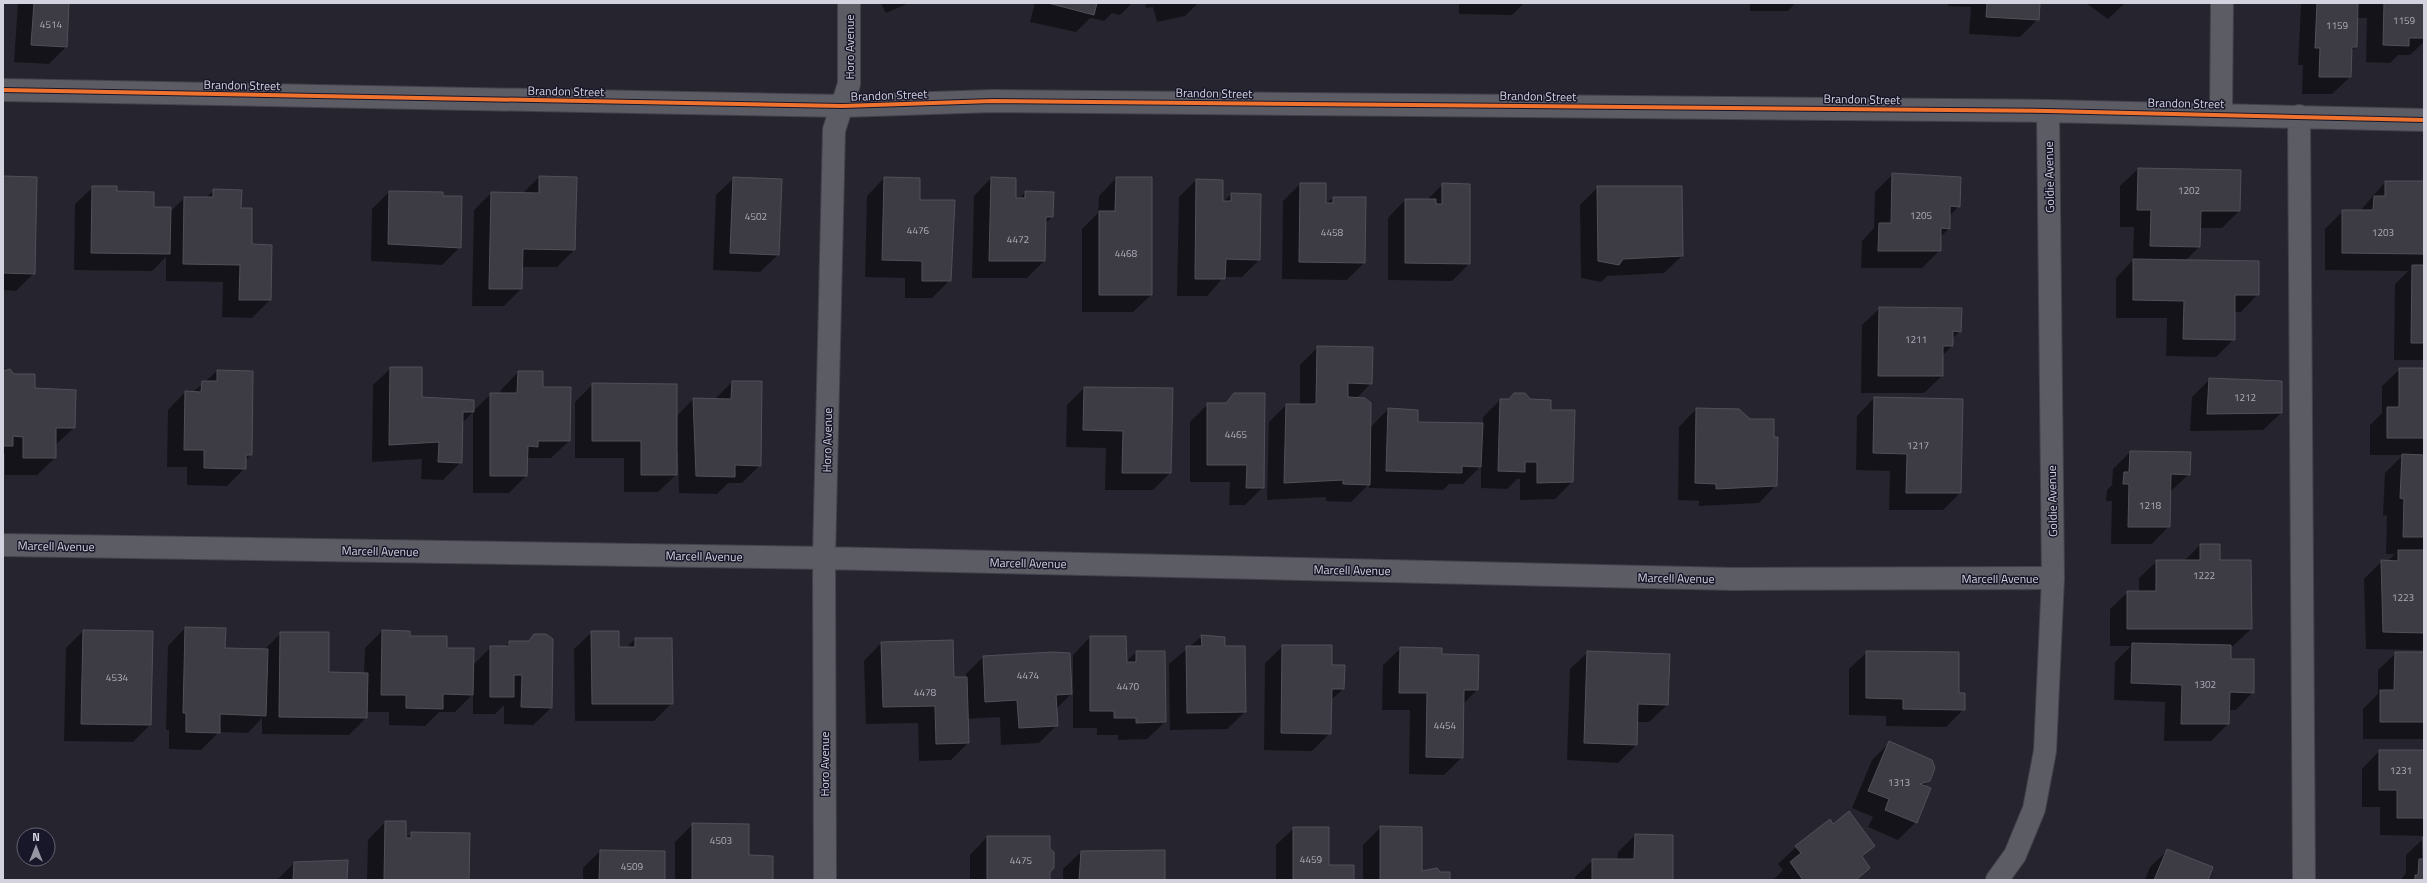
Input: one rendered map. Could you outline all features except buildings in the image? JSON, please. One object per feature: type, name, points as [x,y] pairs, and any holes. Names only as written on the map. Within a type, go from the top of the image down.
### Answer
[{"type":"street","name":"Horo Avenue","points":[[825,880],[824,558],[834,130],[849,84],[849,3]]},
{"type":"street","points":[[2221,114],[2222,3]]},
{"type":"street","name":"Brandon Street","points":[[3,90],[843,106],[1001,101],[2048,111],[2424,120]]},
{"type":"street","name":"Goldie Avenue","points":[[1997,880],[2015,854],[2034,809],[2045,751],[2053,578],[2048,111]]},
{"type":"street","points":[[2299,116],[2304,880]]},
{"type":"street","name":"Marcell Avenue","points":[[3,545],[824,558],[1733,579],[2053,578]]},
{"type":"cycle path","points":[[3,90],[843,106],[993,101],[2048,111],[2424,120]]}]
